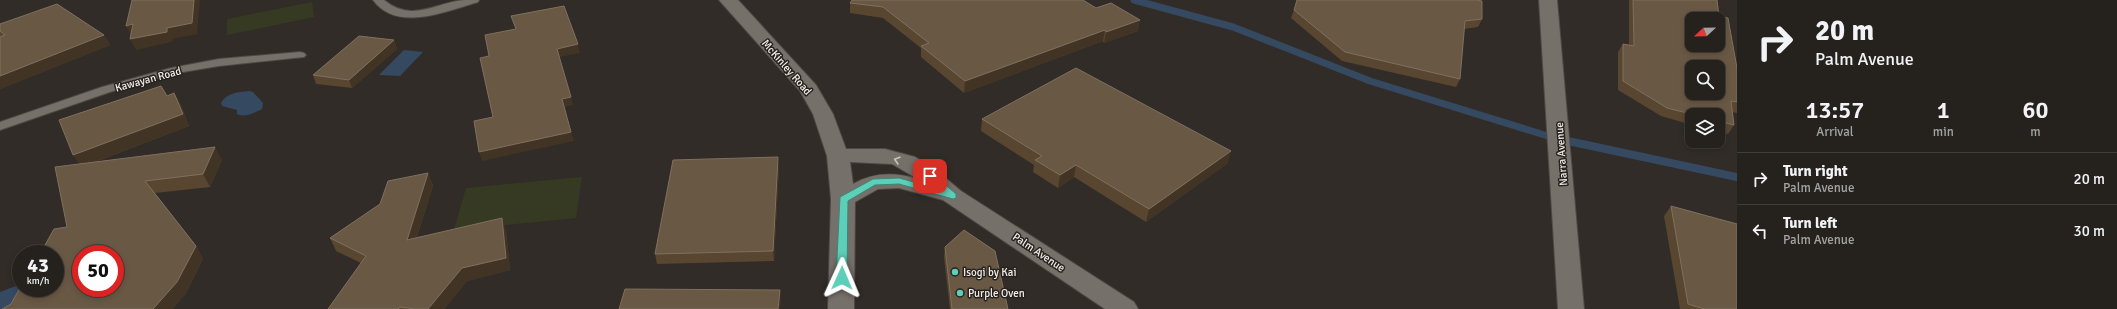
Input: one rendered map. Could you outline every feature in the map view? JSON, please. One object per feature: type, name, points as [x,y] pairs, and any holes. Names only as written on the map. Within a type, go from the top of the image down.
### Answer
[{"type":"street","name":"McKinley Road","points":[[728,0],[809,89],[823,114],[838,156],[843,200],[841,309]]},
{"type":"street","name":"Narra Avenue","points":[[1548,0],[1571,309]]},
{"type":"street","name":"Palm Avenue","points":[[838,156],[868,155],[899,159],[930,176],[953,196],[1125,309]]},
{"type":"street","name":"Palm Avenue","points":[[843,200],[873,182],[899,181],[953,196]]},
{"type":"lane","points":[[378,0],[390,10],[407,15],[419,14],[474,0]]},
{"type":"lane","name":"Kawayan Road","points":[[0,126],[124,84],[171,70],[227,62],[300,55]]},
{"type":"green space","points":[[312,2],[314,17],[227,35],[227,19]]},
{"type":"green space","points":[[582,177],[576,218],[454,230],[466,188]]},
{"type":"water","points":[[404,50],[423,52],[400,76],[379,75]]},
{"type":"water","points":[[249,91],[253,92],[263,103],[262,109],[250,114],[240,115],[237,114],[237,110],[222,106],[221,103],[229,95]]},
{"type":"water","points":[[12,287],[12,297],[21,297],[21,309],[0,309],[0,292]]},
{"type":"building","points":[[132,0],[194,0],[192,23],[167,28],[167,32],[130,39],[133,24],[126,26]]},
{"type":"building","points":[[852,0],[1083,0],[1096,8],[1111,3],[1140,20],[1106,32],[1105,30],[965,81],[921,46],[929,43],[883,7],[850,3]]},
{"type":"building","points":[[1297,0],[1477,0],[1482,1],[1482,19],[1465,21],[1460,79],[1345,52],[1294,10]]},
{"type":"building","points":[[1633,0],[1717,0],[1718,12],[1685,12],[1685,52],[1725,52],[1725,17],[1728,18],[1737,68],[1737,102],[1731,101],[1734,125],[1725,123],[1725,108],[1685,108],[1685,112],[1667,108],[1623,81],[1623,44],[1634,46]]},
{"type":"building","points":[[57,4],[104,35],[0,76],[0,37],[5,35],[0,31],[0,24]]},
{"type":"building","points":[[564,6],[578,44],[557,49],[571,97],[562,99],[571,132],[479,152],[474,121],[493,117],[480,58],[489,56],[485,35],[516,29],[511,16]]},
{"type":"building","points":[[359,36],[394,40],[349,80],[313,75]]},
{"type":"building","points":[[1076,68],[1231,151],[1149,209],[1076,165],[1060,175],[1035,160],[1042,156],[982,119]]},
{"type":"building","points":[[161,86],[167,96],[174,93],[183,114],[73,155],[59,120]]},
{"type":"building","points":[[215,147],[203,174],[145,181],[196,246],[177,282],[153,309],[2,309],[11,304],[15,297],[64,297],[64,245],[45,245],[54,229],[67,227],[55,167]]},
{"type":"building","points":[[778,157],[773,251],[655,254],[673,160]]},
{"type":"building","points":[[428,173],[407,240],[502,218],[506,258],[462,268],[428,309],[400,307],[398,309],[328,309],[366,256],[330,238],[380,204],[388,181]]},
{"type":"building","points":[[1671,206],[1737,224],[1737,309],[1704,309],[1688,304]]},
{"type":"building","points":[[964,230],[995,251],[1008,309],[952,309],[945,247]]},
{"type":"building","points":[[625,289],[780,290],[778,309],[619,309]]},
{"type":"waterway","points":[[1134,0],[1233,27],[1370,81],[1551,137]]},
{"type":"waterway","points":[[1568,141],[1737,177]]},
{"type":"place","name":"Isogi by Kai","points":[[955,272]]},
{"type":"place","name":"Purple Oven","points":[[960,293]]},
{"type":"route","points":[[842,278],[843,200],[873,182],[899,181],[953,196],[930,176]]}]
